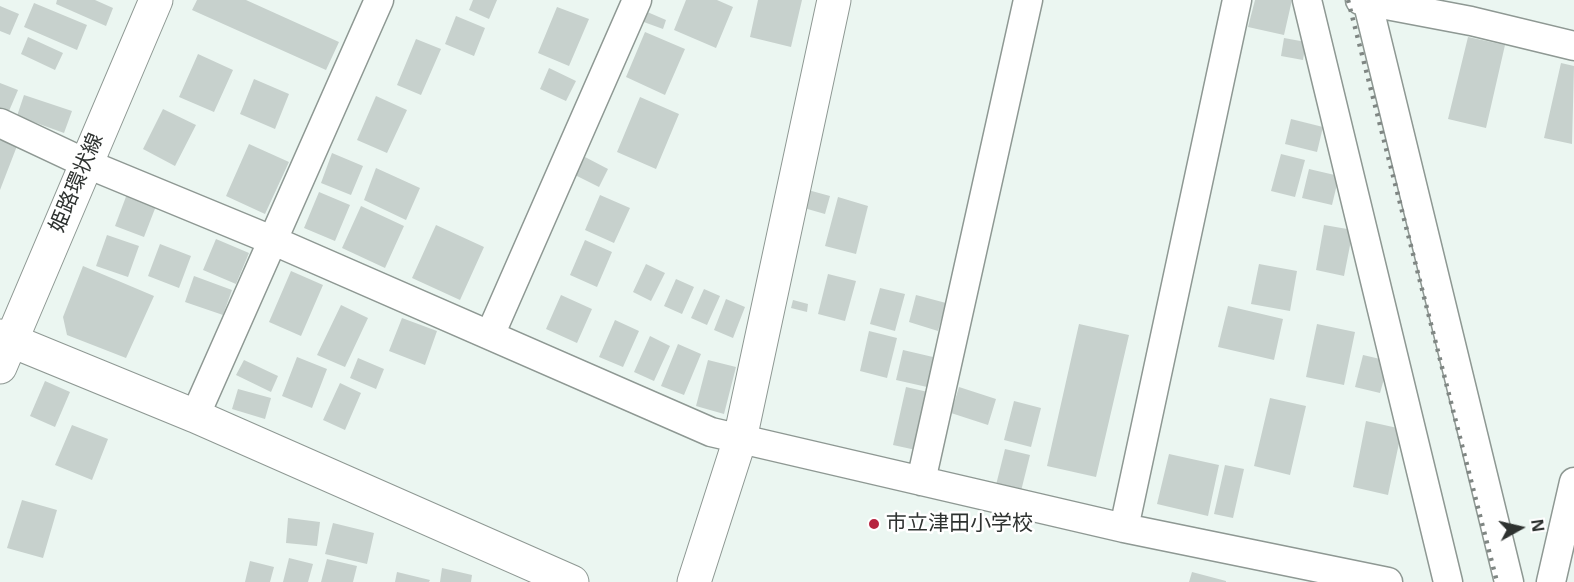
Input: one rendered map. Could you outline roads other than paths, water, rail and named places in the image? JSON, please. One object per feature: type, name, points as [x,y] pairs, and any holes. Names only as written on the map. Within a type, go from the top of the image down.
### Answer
[{"type":"street","name":"姫路環状線","points":[[4,348],[156,0]]},
{"type":"street","points":[[195,416],[379,0]]},
{"type":"street","points":[[489,335],[636,0]]},
{"type":"street","points":[[694,582],[740,439],[834,0]]},
{"type":"street","points":[[921,481],[1028,0]]},
{"type":"street","points":[[1124,528],[1237,0]]},
{"type":"street","points":[[1306,0],[1448,582]]},
{"type":"street","points":[[1509,582],[1365,1],[1473,11],[1574,46]]},
{"type":"street","points":[[0,123],[85,164],[274,241],[711,432],[1124,528],[1388,582]]},
{"type":"street","points":[[4,348],[195,416],[572,582]]},
{"type":"street","points":[[1551,582],[1574,483]]},
{"type":"railway","points":[[1348,0],[1497,582]]},
{"type":"place","name":"市立津田小学校","points":[[874,524]]}]
